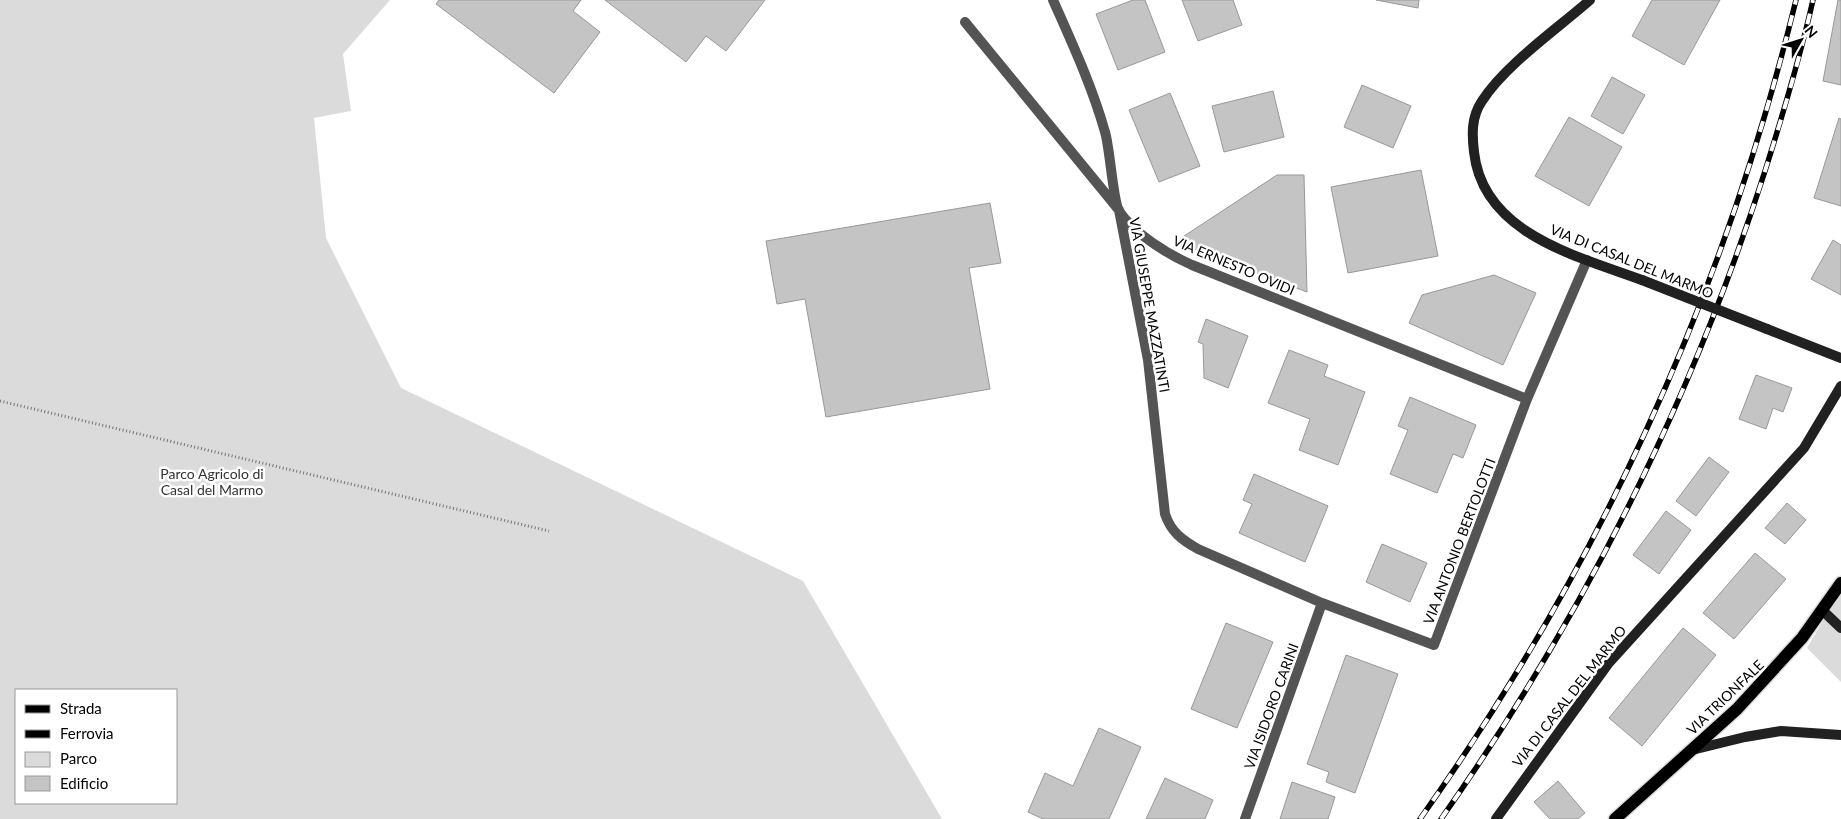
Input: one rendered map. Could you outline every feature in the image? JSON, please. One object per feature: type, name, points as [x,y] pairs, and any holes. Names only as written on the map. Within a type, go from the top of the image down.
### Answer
[{"type":"main road","name":"VIA DI CASAL DEL MARMO","points":[[1590,0],[1495,85],[1481,102],[1475,113],[1472,132],[1474,156],[1480,180],[1492,203],[1500,212],[1525,231],[1587,260],[1841,358]]},
{"type":"main road","name":"VIA DI CASAL DEL MARMO","points":[[1496,819],[1608,664],[1804,448],[1841,386]]},
{"type":"main road","name":"VIA TRIONFALE","points":[[1615,819],[1737,709],[1777,667],[1841,583]]},
{"type":"main road","points":[[1822,610],[1841,628]]},
{"type":"main road","points":[[1692,750],[1745,737],[1781,731],[1841,735]]},
{"type":"street","points":[[1053,0],[1090,87],[1102,123],[1109,146],[1118,210]]},
{"type":"street","name":"VIA GIUSEPPE MAZZATINTI","points":[[965,22],[1118,210],[1148,360],[1165,514],[1169,526]]},
{"type":"street","name":"VIA ERNESTO OVIDI","points":[[1118,210],[1144,236],[1175,258],[1527,400]]},
{"type":"street","name":"VIA ANTONIO BERTOLOTTI","points":[[1169,526],[1181,539],[1198,549],[1322,603],[1434,645],[1527,400],[1587,260]]},
{"type":"street","name":"VIA ISIDORO CARINI","points":[[1245,819],[1322,603]]},
{"type":"path","points":[[0,401],[549,531]]},
{"type":"green space","name":"Parco Agricolo di Casal del Marmo","points":[[0,0],[390,0],[343,54],[351,111],[314,118],[326,238],[401,388],[803,581],[942,819],[0,819]]},
{"type":"green space","points":[[1841,590],[1841,682],[1807,648]]},
{"type":"building","points":[[439,0],[581,0],[573,11],[600,32],[554,93],[436,4]]},
{"type":"building","points":[[605,0],[765,0],[726,51],[706,36],[686,62]]},
{"type":"building","points":[[1133,0],[1145,0],[1165,52],[1118,70],[1096,14]]},
{"type":"building","points":[[1182,0],[1233,0],[1242,25],[1198,41]]},
{"type":"building","points":[[1376,0],[1419,0],[1418,8]]},
{"type":"building","points":[[1652,0],[1720,0],[1684,65],[1632,36]]},
{"type":"building","points":[[1838,0],[1841,0],[1841,85],[1823,81]]},
{"type":"building","points":[[1612,77],[1645,95],[1623,134],[1591,116]]},
{"type":"building","points":[[1362,85],[1411,106],[1393,148],[1344,127]]},
{"type":"building","points":[[1273,91],[1284,137],[1224,152],[1212,106]]},
{"type":"building","points":[[1170,93],[1200,166],[1159,182],[1129,110]]},
{"type":"building","points":[[1569,117],[1622,147],[1589,206],[1535,176]]},
{"type":"building","points":[[1839,118],[1841,119],[1841,206],[1814,198]]},
{"type":"building","points":[[1421,170],[1438,256],[1348,273],[1331,187]]},
{"type":"building","points":[[1277,175],[1304,175],[1307,292],[1175,242]]},
{"type":"building","points":[[990,203],[1001,263],[969,268],[990,389],[826,417],[805,299],[777,304],[766,241]]},
{"type":"building","points":[[1833,240],[1841,245],[1841,295],[1811,279]]},
{"type":"building","points":[[1494,275],[1536,293],[1503,365],[1409,323],[1422,295]]},
{"type":"building","points":[[1206,319],[1248,336],[1228,388],[1204,378],[1203,344],[1198,342]]},
{"type":"building","points":[[1289,350],[1328,365],[1324,376],[1365,392],[1338,465],[1299,450],[1310,419],[1268,403]]},
{"type":"building","points":[[1756,375],[1792,388],[1783,412],[1773,408],[1766,429],[1739,419]]},
{"type":"building","points":[[1410,397],[1476,425],[1463,458],[1453,454],[1437,493],[1390,474],[1408,430],[1398,426]]},
{"type":"building","points":[[1709,457],[1729,472],[1696,516],[1676,501]]},
{"type":"building","points":[[1254,474],[1328,506],[1305,562],[1239,533],[1252,504],[1243,500]]},
{"type":"building","points":[[1787,503],[1806,520],[1785,544],[1765,528]]},
{"type":"building","points":[[1666,511],[1691,530],[1659,574],[1633,555]]},
{"type":"building","points":[[1382,544],[1427,563],[1410,602],[1366,582]]},
{"type":"building","points":[[1755,553],[1786,579],[1734,639],[1703,613]]},
{"type":"building","points":[[1226,623],[1273,642],[1237,728],[1191,709]]},
{"type":"building","points":[[1683,628],[1716,655],[1642,746],[1609,718]]},
{"type":"building","points":[[1346,655],[1398,674],[1355,793],[1326,782],[1329,772],[1307,764]]},
{"type":"building","points":[[1099,728],[1141,747],[1109,819],[1043,819],[1028,812],[1045,773],[1073,786]]},
{"type":"building","points":[[1165,778],[1213,800],[1205,819],[1146,819]]},
{"type":"building","points":[[1558,781],[1585,813],[1578,819],[1550,819],[1534,802]]},
{"type":"building","points":[[1292,782],[1335,797],[1328,819],[1280,819]]},
{"type":"railway","points":[[1420,819],[1484,724],[1544,627],[1598,528],[1647,428],[1692,324],[1731,219],[1766,111],[1796,0]]},
{"type":"railway","points":[[1441,819],[1492,744],[1586,588],[1667,426],[1703,342],[1736,257],[1785,107],[1813,0]]}]
